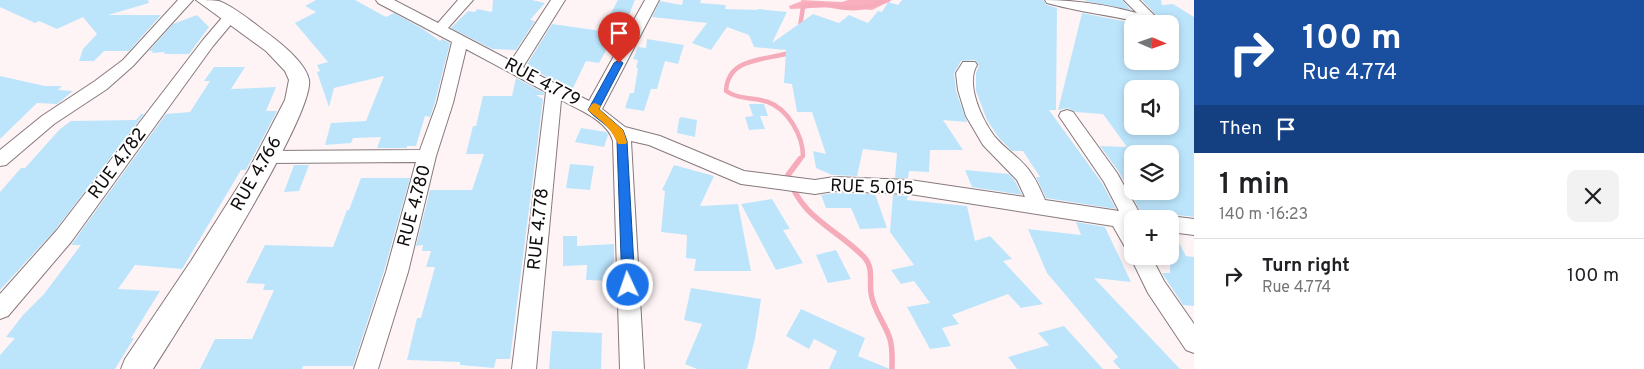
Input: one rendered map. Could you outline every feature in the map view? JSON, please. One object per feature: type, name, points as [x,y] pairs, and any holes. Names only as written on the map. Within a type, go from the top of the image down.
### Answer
[{"type":"street","points":[[0,160],[48,120],[100,85],[128,63],[186,0]]},
{"type":"street","name":"RUE 4.766","points":[[136,369],[194,282],[267,157],[297,96],[299,80],[293,68],[281,54],[231,16],[205,0]]},
{"type":"street","name":"RUE 4.779","points":[[383,0],[594,110],[619,132]]},
{"type":"street","points":[[440,29],[466,0]]},
{"type":"street","points":[[514,68],[558,0]]},
{"type":"street","points":[[594,110],[652,0]]},
{"type":"street","points":[[1052,0],[1076,8],[1112,11],[1132,18],[1143,19],[1148,16],[1131,0]]},
{"type":"street","name":"RUE 4.782","points":[[0,309],[64,236],[208,43],[231,16]]},
{"type":"street","name":"RUE 4.780","points":[[366,369],[397,272],[428,156],[445,103],[460,41]]},
{"type":"street","points":[[969,65],[964,73],[966,90],[974,116],[989,141],[1024,176],[1039,207]]},
{"type":"street","name":"RUE 4.778","points":[[524,369],[554,89]]},
{"type":"street","points":[[1067,116],[1106,169],[1126,204],[1126,210]]},
{"type":"street","points":[[619,132],[622,141],[632,369]]},
{"type":"street","name":"RUE 5.015","points":[[619,132],[654,140],[741,177],[815,187],[834,184],[910,187],[1124,219]]},
{"type":"street","points":[[267,157],[428,156]]},
{"type":"street","points":[[1179,226],[1194,228]]},
{"type":"street","points":[[1145,265],[1156,287],[1194,343]]},
{"type":"shaded area","points":[[800,0],[842,2],[848,0],[892,0],[872,10],[834,7],[790,9],[789,6],[802,1]]},
{"type":"building","points":[[0,0],[148,0],[149,3],[108,15],[161,15],[129,51],[104,51],[94,61],[79,61],[83,49],[97,34],[83,17],[57,29],[39,21],[35,23],[0,7]]},
{"type":"building","points":[[316,0],[355,0],[386,17],[394,13],[440,41],[442,39],[450,43],[435,102],[430,117],[425,116],[416,146],[407,146],[407,148],[377,148],[381,137],[353,138],[351,143],[325,145],[331,123],[366,121],[384,76],[334,88],[329,107],[317,72],[320,71],[317,65],[328,62],[295,23],[316,12],[305,6]]},
{"type":"building","points":[[493,0],[532,0],[545,3],[530,20],[535,21],[516,50],[492,49],[451,28],[468,11],[475,12],[477,9],[492,12]]},
{"type":"building","points":[[618,0],[635,0],[629,15],[611,13]]},
{"type":"building","points":[[683,0],[701,0],[700,3],[726,5],[725,9],[758,9],[787,12],[772,43],[813,14],[839,23],[849,15],[868,23],[878,11],[882,12],[888,2],[898,5],[902,0],[1043,0],[1047,5],[1057,8],[1056,110],[1049,110],[1102,183],[1116,209],[1046,198],[1036,177],[1040,177],[1023,151],[1012,151],[999,138],[987,120],[976,91],[976,73],[979,66],[975,60],[961,61],[954,73],[956,91],[967,122],[943,120],[963,150],[930,150],[929,172],[909,171],[908,178],[895,178],[897,153],[863,149],[857,176],[832,175],[816,168],[813,151],[826,154],[812,112],[797,112],[792,84],[784,83],[786,50],[754,47],[749,35],[727,27],[711,50],[692,43],[707,23],[652,17],[660,1],[682,5]]},
{"type":"building","points":[[1122,0],[1131,10],[1085,1]]},
{"type":"building","points":[[1142,0],[1161,0],[1162,5],[1173,4],[1194,17],[1194,217],[1179,215],[1179,210],[1140,210],[1134,200],[1179,200],[1179,145],[1126,145],[1103,114],[1075,112],[1068,108],[1058,110],[1082,13],[1124,21],[1124,70],[1179,70],[1179,15],[1156,15]]},
{"type":"building","points":[[197,15],[209,27],[189,54],[164,54],[165,52],[152,53],[153,51],[149,51],[173,24]]},
{"type":"building","points":[[552,24],[616,33],[599,63],[586,61],[572,90],[526,66]]},
{"type":"building","points":[[647,39],[684,45],[678,64],[665,61],[657,89],[651,89],[644,111],[625,108],[630,93],[634,93],[638,60],[633,59],[638,47],[646,48]]},
{"type":"building","points":[[214,67],[245,67],[231,89],[276,87],[266,111],[277,111],[246,170],[241,170],[182,269],[135,265],[118,289],[160,291],[131,338],[134,338],[115,369],[0,369],[0,355],[15,338],[6,337],[23,315],[44,294],[81,245],[71,245],[166,114],[190,112],[210,81],[204,81]]},
{"type":"building","points":[[0,76],[45,86],[62,86],[58,90],[73,91],[57,104],[37,103],[0,139]]},
{"type":"building","points":[[516,78],[544,93],[544,95],[536,95],[543,99],[510,359],[496,359],[494,368],[460,365],[460,362],[407,360],[417,318],[421,318],[435,267],[426,267],[431,251],[422,251],[423,245],[416,246],[430,190],[472,190],[484,154],[466,154],[473,126],[476,126],[483,96],[512,96]]},
{"type":"building","points":[[749,104],[764,104],[768,116],[760,116],[765,129],[749,130],[745,117],[753,116]]},
{"type":"building","points":[[141,114],[144,114],[56,229],[0,290],[0,192],[21,168],[25,168],[60,129],[71,121],[136,120]]},
{"type":"building","points":[[681,117],[697,120],[695,137],[677,133]]},
{"type":"building","points":[[581,128],[606,132],[608,135],[604,147],[575,142]]},
{"type":"building","points":[[1100,146],[1124,147],[1124,181],[1119,172]]},
{"type":"building","points":[[570,164],[594,166],[590,190],[566,188]]},
{"type":"building","points":[[294,165],[309,165],[299,191],[284,192]]},
{"type":"building","points":[[674,165],[714,176],[700,206],[738,204],[751,271],[694,271],[696,259],[686,258],[687,235],[661,232],[665,191],[662,190]]},
{"type":"building","points":[[965,170],[1009,174],[1022,195],[972,187]]},
{"type":"building","points":[[361,178],[410,178],[384,271],[353,366],[303,366],[302,369],[200,369],[215,339],[252,339],[274,290],[263,290],[265,284],[246,283],[265,245],[333,247]]},
{"type":"building","points":[[834,193],[875,194],[887,228],[860,229],[851,208],[826,208],[821,195]]},
{"type":"building","points":[[893,195],[908,196],[907,200],[967,206],[975,241],[990,236],[1012,259],[1003,261],[1043,304],[1021,308],[1008,294],[952,315],[959,324],[942,328],[951,346],[930,349],[907,307],[930,303],[914,281],[901,284],[891,270],[914,265],[890,232]]},
{"type":"building","points":[[772,199],[790,229],[783,230],[803,263],[776,270],[741,204]]},
{"type":"building","points":[[1076,222],[1105,227],[1131,282],[1094,278],[1180,369],[1120,369],[1113,361],[1118,357],[1047,273],[1028,229],[1081,235]]},
{"type":"building","points":[[563,236],[577,236],[577,246],[614,244],[614,281],[586,280],[587,265],[563,266]]},
{"type":"building","points":[[1179,243],[1186,256],[1194,257],[1194,306],[1183,305],[1162,273],[1170,273],[1170,265],[1179,265]]},
{"type":"building","points":[[836,250],[851,279],[828,283],[816,255]]},
{"type":"building","points":[[691,288],[761,299],[755,339],[747,369],[697,369],[685,364],[702,324],[684,320]]},
{"type":"building","points":[[801,309],[865,338],[858,356],[890,369],[829,369],[837,351],[814,339],[809,349],[786,336]]},
{"type":"building","points":[[1064,326],[1103,369],[1017,369],[1008,357],[1049,345],[1038,333]]},
{"type":"building","points":[[552,331],[602,333],[601,369],[549,369]]},
{"type":"waterway","points":[[800,27],[803,7],[809,5],[820,4],[843,8],[859,8],[888,0]]},
{"type":"waterway","points":[[792,52],[760,59],[741,66],[734,71],[728,80],[726,91],[736,96],[768,102],[782,111],[797,132],[803,156],[800,159]]},
{"type":"waterway","points":[[800,159],[788,175],[801,202],[820,221],[864,257],[869,265],[872,299],[891,343],[892,369]]},
{"type":"slow traffic","points":[[595,106],[594,110],[619,132],[622,142]]},
{"type":"route","points":[[619,63],[594,110],[613,125],[619,132],[622,141],[628,285]]}]
